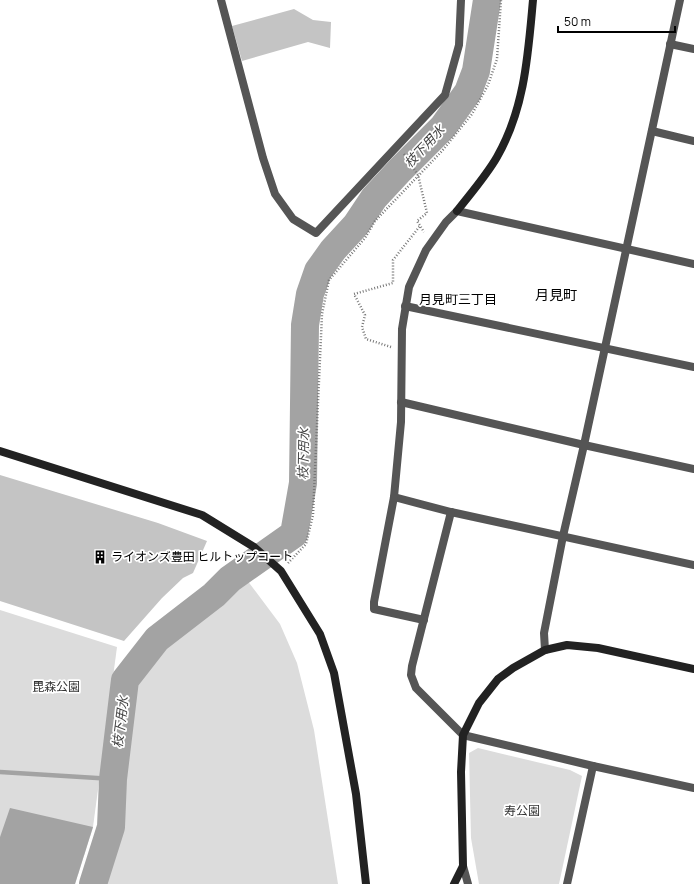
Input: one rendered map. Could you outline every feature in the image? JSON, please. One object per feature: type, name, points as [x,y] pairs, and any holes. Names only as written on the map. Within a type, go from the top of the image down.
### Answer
[{"type":"street","points":[[221,0],[262,158],[274,194],[293,219],[316,233],[445,95],[459,45],[461,0]]},
{"type":"street","points":[[424,620],[374,609],[394,497],[401,402],[402,329],[405,306],[409,287],[426,250],[446,222],[457,211],[487,173],[498,156],[517,112],[527,65],[533,0]]},
{"type":"street","points":[[545,650],[544,634],[563,536],[584,446],[680,0]]},
{"type":"street","points":[[670,44],[694,49]]},
{"type":"street","points":[[652,131],[694,141]]},
{"type":"street","points":[[457,211],[694,264]]},
{"type":"street","points":[[405,306],[694,367]]},
{"type":"street","points":[[401,402],[584,446],[694,469]]},
{"type":"street","points":[[0,451],[202,515],[234,533],[257,550],[281,571],[320,634],[334,673],[356,794],[366,884]]},
{"type":"street","points":[[394,497],[451,512],[694,565]]},
{"type":"street","points":[[451,512],[411,675],[416,688],[463,735],[694,788]]},
{"type":"street","points":[[468,884],[463,866],[461,772],[463,735],[478,702],[498,679],[513,668],[545,650],[567,645],[583,646],[694,669]]},
{"type":"street","points":[[569,884],[593,766]]},
{"type":"street","points":[[454,884],[463,866]]},
{"type":"path","points":[[281,571],[306,544],[313,515],[322,314],[329,280],[364,238],[375,221],[442,151],[472,114],[488,85],[497,59],[501,0]]},
{"type":"path","points":[[398,146],[418,175],[427,213],[417,221],[425,234],[434,239]]},
{"type":"path","points":[[402,349],[382,346],[366,339],[362,327],[365,315],[354,294],[393,284],[393,260],[420,226]]},
{"type":"green space","points":[[247,580],[280,624],[297,663],[314,730],[338,884],[104,884],[120,829],[126,742],[134,683],[163,646],[214,606],[237,584]]},
{"type":"green space","name":"毘森公園","points":[[0,610],[117,647],[93,827],[75,884],[0,884]]},
{"type":"green space","name":"寿公園","points":[[478,748],[570,770],[582,776],[559,884],[479,884],[471,838],[469,753]]},
{"type":"shaded area","points":[[10,808],[93,827],[75,884],[0,884],[0,837]]},
{"type":"building","points":[[294,9],[313,20],[331,22],[330,48],[308,42],[242,61],[232,26]]},
{"type":"building","name":"ライオンズ豊田 ヒルトップコート","points":[[0,475],[158,523],[207,541],[193,573],[183,578],[162,598],[124,641],[0,601]]},
{"type":"waterway","name":"枝下用水","points":[[93,884],[111,827],[113,779],[125,680],[157,639],[214,595],[230,579],[294,534],[303,483],[305,325],[310,294],[318,271],[333,250],[356,225],[374,198],[443,127],[468,92],[476,71],[487,0]]},
{"type":"waterway","points":[[0,772],[113,779]]},
{"type":"place","name":"ライオンズ豊田 ヒルトップコート","points":[[100,557]]},
{"type":"district","name":"月見町","points":[[556,295]]},
{"type":"district","name":"月見町三丁目","points":[[458,299]]}]
